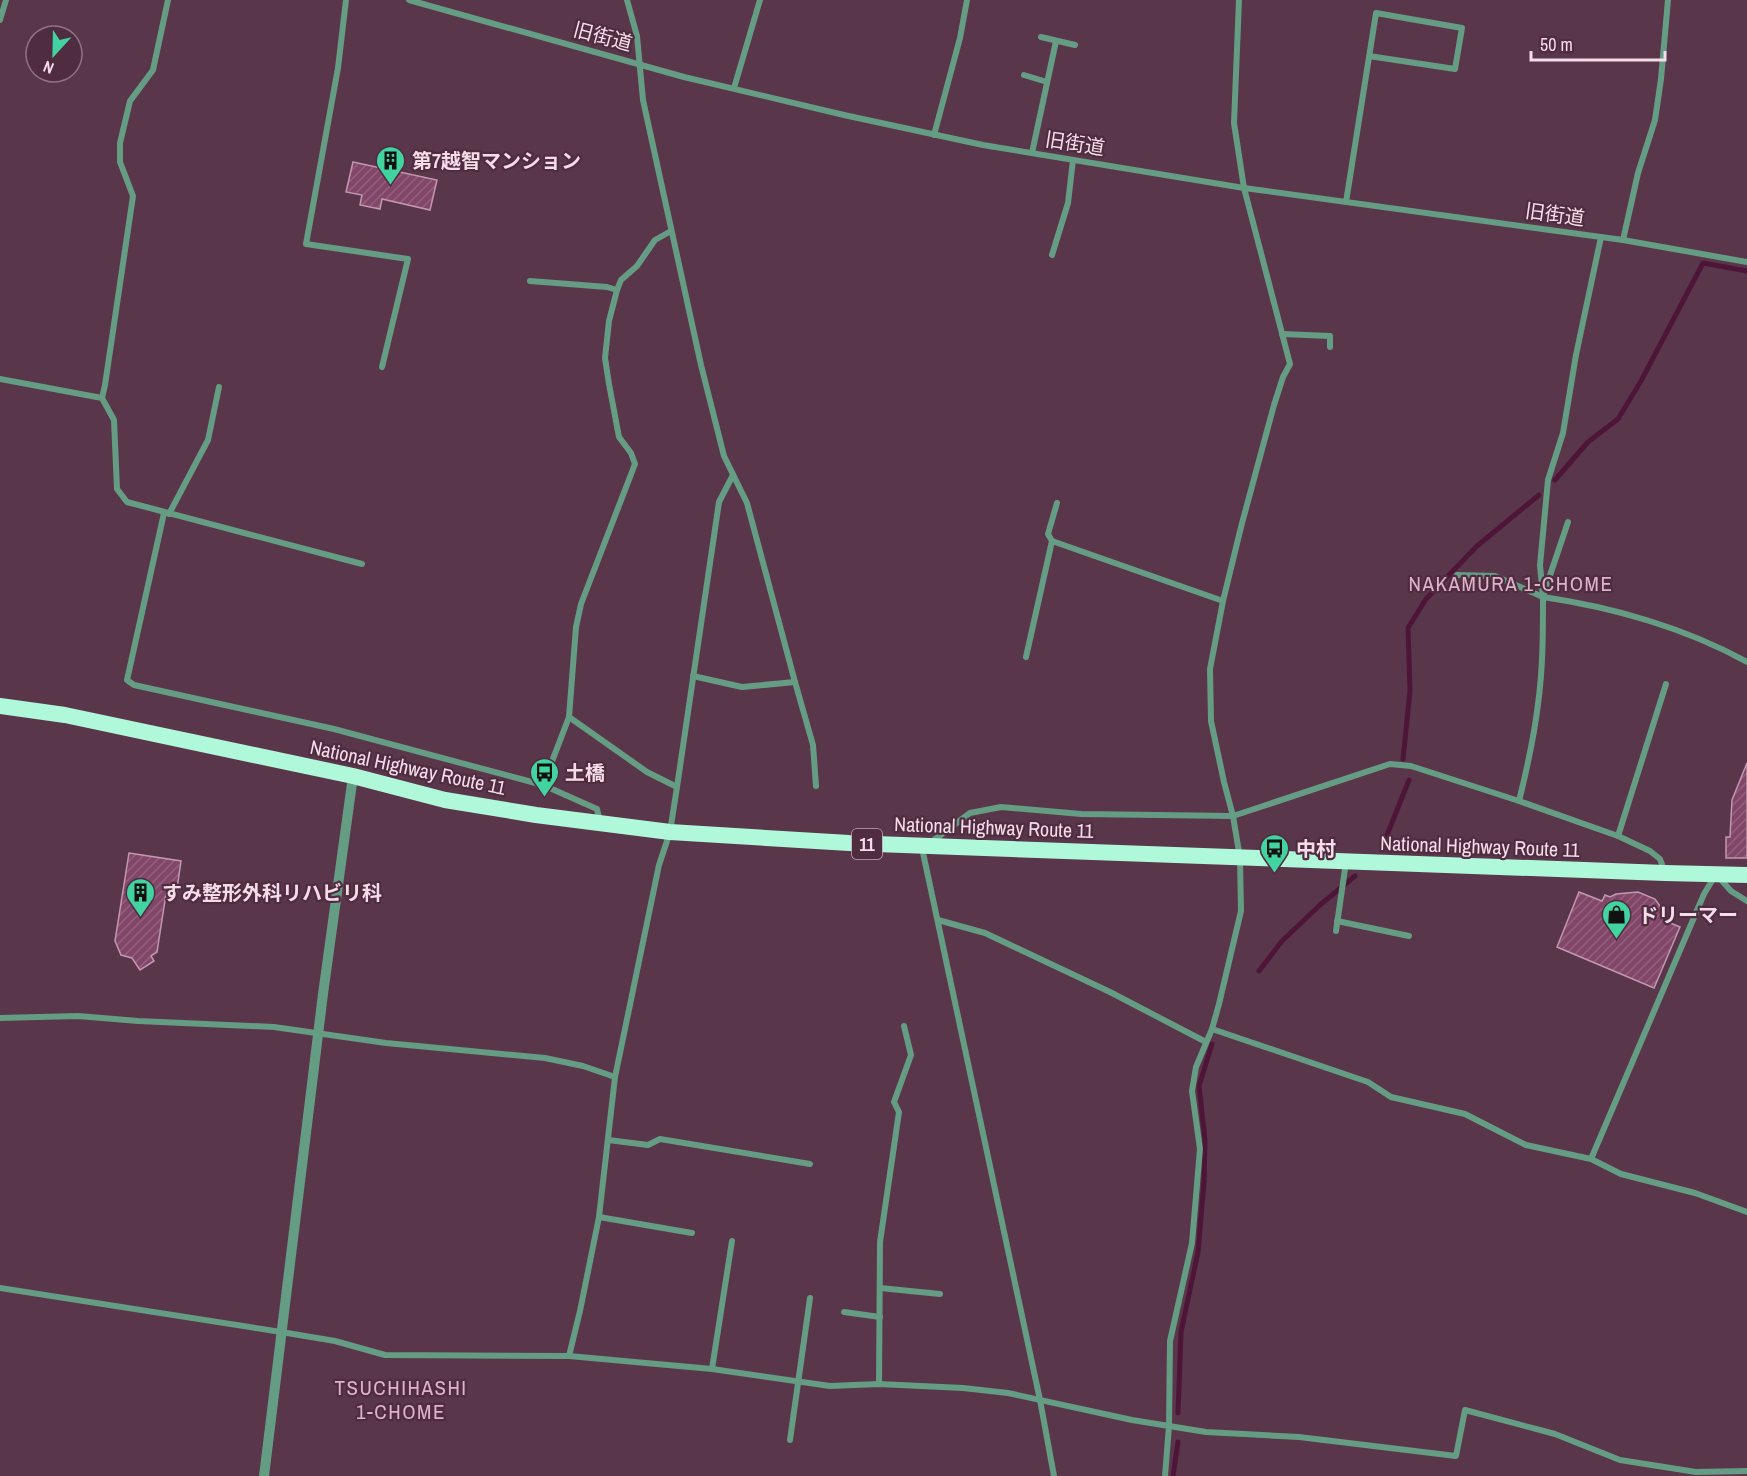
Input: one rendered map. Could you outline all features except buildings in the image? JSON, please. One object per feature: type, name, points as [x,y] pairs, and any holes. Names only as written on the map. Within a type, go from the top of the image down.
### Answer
[{"type":"highway","name":"National Highway Route 11","points":[[0,706],[65,715],[353,776],[445,800],[669,832],[924,846],[1240,858],[1345,870],[1747,875]]},
{"type":"street","points":[[0,20],[6,0]]},
{"type":"street","points":[[168,0],[153,70],[130,100],[120,142],[120,162],[133,196],[102,398],[114,420],[117,489],[128,502],[167,514],[362,564]]},
{"type":"street","points":[[346,0],[338,68],[306,244],[408,259],[382,367]]},
{"type":"street","name":"旧街道","points":[[409,0],[684,77],[934,135],[1244,188],[1623,240],[1747,262]]},
{"type":"street","points":[[627,0],[637,36],[643,100],[671,231],[722,445],[732,475],[747,503],[813,745],[816,786]]},
{"type":"street","points":[[734,88],[760,0]]},
{"type":"street","points":[[934,135],[960,38],[967,0]]},
{"type":"street","points":[[1165,1476],[1169,1426],[1170,1341],[1175,1310],[1192,1243],[1200,1149],[1191,1091],[1196,1066],[1212,1029],[1241,911],[1240,858],[1233,816],[1211,721],[1210,669],[1223,601],[1274,405],[1290,364],[1244,188],[1234,123],[1239,0]]},
{"type":"street","points":[[1623,240],[1638,173],[1655,120],[1668,0]]},
{"type":"street","points":[[1346,202],[1369,56],[1376,13],[1462,28],[1455,69],[1369,56]]},
{"type":"street","points":[[1041,37],[1075,45]]},
{"type":"street","points":[[1032,153],[1056,41]]},
{"type":"street","points":[[1024,75],[1047,82]]},
{"type":"street","points":[[1052,255],[1068,203],[1073,160]]},
{"type":"street","points":[[543,785],[569,717],[576,627],[581,604],[635,464],[631,453],[619,437],[605,357],[609,321],[616,290],[621,280],[637,266],[655,240],[671,231]]},
{"type":"street","points":[[1520,801],[1532,747],[1538,703],[1543,597],[1540,565],[1548,480],[1563,433],[1576,355],[1601,237]]},
{"type":"street","points":[[530,281],[607,286],[616,290]]},
{"type":"street","points":[[1282,334],[1330,336],[1330,347]]},
{"type":"street","points":[[0,379],[102,398]]},
{"type":"street","points":[[219,387],[208,440],[167,514],[127,680],[134,685],[345,732],[543,785],[597,809],[600,823]]},
{"type":"street","points":[[569,1356],[599,1217],[615,1077],[677,788],[719,502],[732,475]]},
{"type":"street","points":[[1057,504],[1048,534],[1052,541],[1223,601]]},
{"type":"street","points":[[1543,597],[1568,522]]},
{"type":"street","points":[[1026,657],[1052,541]]},
{"type":"street","points":[[1457,575],[1495,576],[1543,597],[1600,607],[1642,619],[1700,640],[1747,662]]},
{"type":"street","points":[[693,676],[742,687],[795,682]]},
{"type":"street","points":[[1618,836],[1666,684]]},
{"type":"street","points":[[569,717],[647,772],[677,788]]},
{"type":"street","points":[[1054,1476],[924,846],[970,813],[1001,807],[1081,813],[1233,816],[1390,764],[1411,766],[1618,836],[1650,851],[1660,859],[1665,873]]},
{"type":"street","points":[[264,1476],[318,1033],[353,776]]},
{"type":"street","points":[[1336,931],[1345,870]]},
{"type":"street","points":[[1591,1159],[1700,904],[1716,874],[1731,891],[1747,901]]},
{"type":"street","points":[[938,920],[985,933],[1110,992],[1206,1042]]},
{"type":"street","points":[[1337,921],[1409,936]]},
{"type":"street","points":[[0,1018],[78,1016],[274,1027],[386,1043],[545,1058],[583,1066],[615,1077]]},
{"type":"street","points":[[879,1384],[880,1242],[899,1112],[894,1102],[911,1054],[904,1026]]},
{"type":"street","points":[[1212,1029],[1368,1082],[1390,1097],[1465,1114],[1526,1145],[1591,1159],[1621,1174],[1695,1193],[1747,1212]]},
{"type":"street","points":[[608,1140],[648,1145],[660,1139],[810,1164]]},
{"type":"street","points":[[599,1217],[692,1233]]},
{"type":"street","points":[[712,1369],[732,1241]]},
{"type":"street","points":[[0,1288],[335,1341],[385,1355],[569,1356],[712,1369],[830,1386],[879,1384],[963,1388],[1008,1393],[1206,1432],[1299,1437],[1456,1456],[1465,1410],[1555,1434],[1620,1460],[1695,1474],[1747,1471]]},
{"type":"street","points":[[880,1288],[940,1294]]},
{"type":"street","points":[[790,1440],[810,1298]]},
{"type":"street","points":[[844,1312],[880,1317]]},
{"type":"waterway","points":[[1555,480],[1588,442],[1618,419],[1641,381],[1703,263],[1747,271]]},
{"type":"waterway","points":[[1403,759],[1410,691],[1408,628],[1426,599],[1477,546],[1539,495]]},
{"type":"waterway","points":[[1383,845],[1409,780]]},
{"type":"waterway","points":[[1259,971],[1282,941],[1355,876]]},
{"type":"waterway","points":[[1178,1413],[1181,1332],[1198,1252],[1204,1182],[1205,1140],[1199,1086],[1212,1044]]},
{"type":"waterway","points":[[1173,1476],[1178,1442]]},
{"type":"place","name":"第7越智マンション","points":[[391,186]]},
{"type":"place","name":"土橋","points":[[544,798]]},
{"type":"place","name":"中村","points":[[1275,874]]},
{"type":"place","name":"すみ整形外科リハビリ科","points":[[141,918]]},
{"type":"place","name":"ドリーマー","points":[[1617,940]]},
{"type":"district","name":"NAKAMURA 1-CHOME","points":[[1511,583]]},
{"type":"district","name":"TSUCHIHASHI 1-CHOME","points":[[401,1399]]}]
